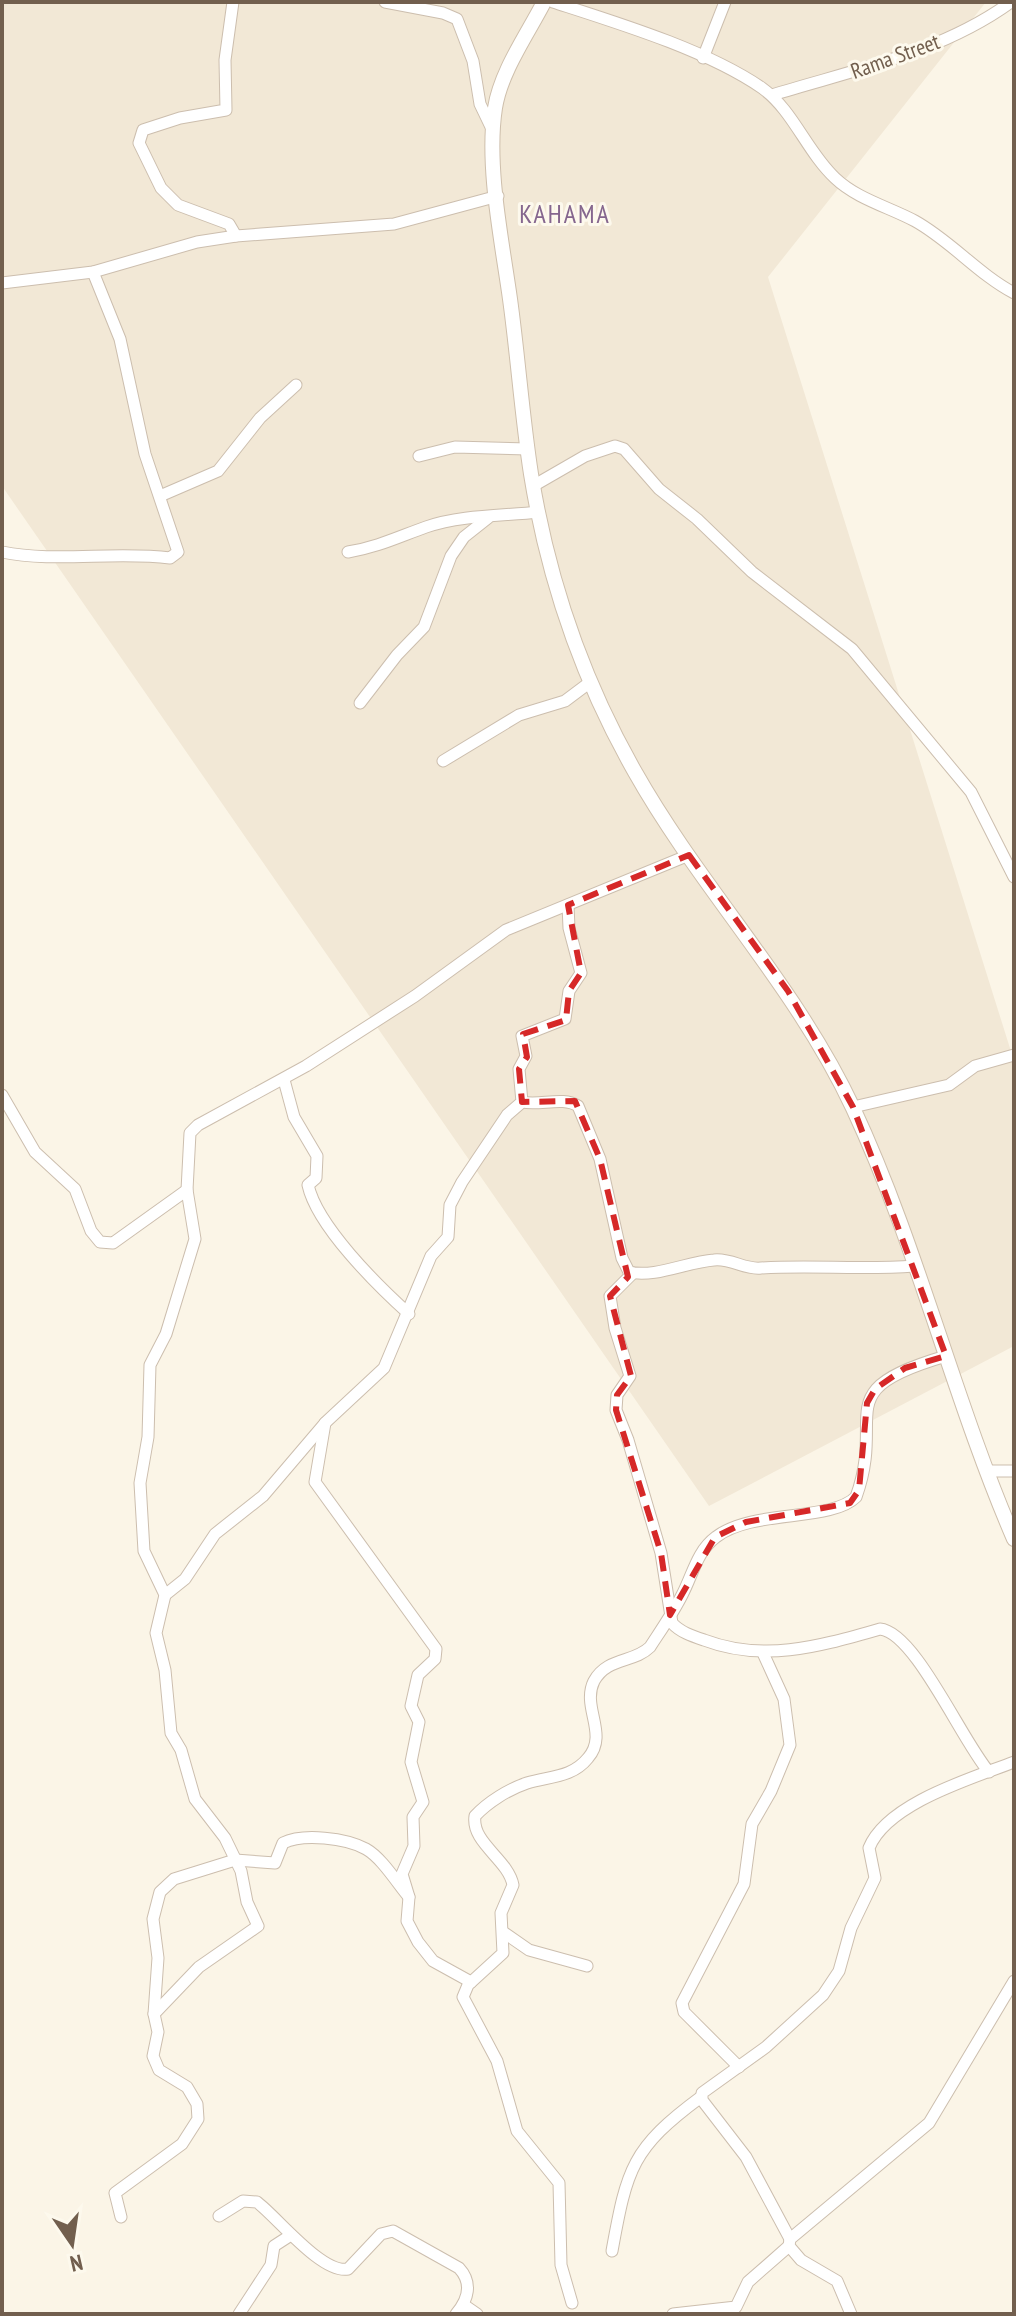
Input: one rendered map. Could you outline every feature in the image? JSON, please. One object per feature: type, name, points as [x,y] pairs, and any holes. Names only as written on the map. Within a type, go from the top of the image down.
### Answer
[{"type":"main road","points":[[544,2],[508,72],[496,104],[493,132],[533,486],[563,615],[589,683],[636,773],[689,855],[788,991],[853,1107],[914,1266],[986,1471],[1014,1539]]},
{"type":"street","points":[[233,2],[225,60],[226,110],[180,118],[143,130],[139,143],[152,175],[178,205],[229,224],[236,236]]},
{"type":"street","points":[[385,2],[423,6],[451,15],[461,26],[480,104],[493,132]]},
{"type":"street","points":[[553,2],[612,21],[703,58],[737,73],[772,95],[805,145],[834,178],[847,188],[916,222],[995,283],[1014,293]]},
{"type":"street","points":[[703,58],[725,2]]},
{"type":"street","name":"Rama Street","points":[[772,95],[886,63],[967,28],[1011,2]]},
{"type":"street","points":[[2,283],[93,272],[197,242],[236,236],[394,224],[498,196]]},
{"type":"street","points":[[2,552],[174,557],[178,548],[145,454],[120,339],[93,272]]},
{"type":"street","points":[[160,496],[218,471],[260,418],[296,385]]},
{"type":"street","points":[[533,486],[585,456],[615,446],[624,449],[659,489],[697,519],[752,572],[852,649],[971,792],[1014,877]]},
{"type":"street","points":[[419,456],[455,447],[528,449]]},
{"type":"street","points":[[348,552],[393,543],[426,527],[539,512]]},
{"type":"street","points":[[360,703],[397,655],[424,627],[451,556],[464,537],[488,518]]},
{"type":"street","points":[[443,761],[519,715],[565,701],[589,683]]},
{"type":"street","points":[[165,1595],[144,1551],[140,1483],[148,1437],[150,1365],[166,1334],[195,1239],[187,1190],[187,1143],[195,1127],[284,1080],[415,996],[506,930],[689,855]]},
{"type":"street","points":[[522,1102],[519,1069],[526,1056],[522,1036],[565,1019],[569,991],[581,973],[569,928],[568,905]]},
{"type":"street","points":[[853,1107],[949,1085],[975,1066],[1014,1055]]},
{"type":"street","points":[[284,1080],[296,1121],[317,1156],[316,1178],[308,1185],[312,1201],[341,1244],[409,1314]]},
{"type":"street","points":[[2,1095],[5,1109],[35,1152],[75,1189],[91,1231],[100,1242],[113,1243],[187,1190]]},
{"type":"street","points":[[522,1102],[540,1105],[570,1102],[578,1106],[600,1159],[625,1268],[633,1273]]},
{"type":"street","points":[[154,2014],[199,1967],[257,1930],[258,1922],[247,1902],[225,1838],[195,1799],[181,1750],[171,1733],[165,1670],[156,1633],[165,1595],[185,1579],[215,1534],[269,1490],[326,1422],[384,1368],[431,1256],[448,1237],[450,1205],[507,1115],[522,1102]]},
{"type":"street","points":[[914,1266],[863,1270],[811,1264],[759,1269],[715,1259],[633,1273],[610,1296],[615,1328],[630,1376],[617,1395],[616,1410],[628,1440],[661,1553],[670,1615],[677,1629],[720,1646],[763,1653],[781,1653],[880,1629],[890,1630],[909,1647],[964,1739],[989,1772]]},
{"type":"street","points":[[572,2303],[561,2265],[559,2183],[517,2131],[497,2061],[463,1997],[471,1982],[503,1953],[501,1913],[513,1885],[511,1876],[477,1833],[475,1816],[484,1807],[521,1786],[574,1770],[588,1758],[597,1734],[590,1694],[595,1679],[618,1659],[644,1654],[670,1615],[702,1551],[715,1537],[746,1522],[850,1503],[859,1490],[867,1403],[875,1389],[905,1368],[946,1356]]},
{"type":"street","points":[[326,1422],[315,1482],[349,1524],[374,1566],[436,1652],[435,1659],[418,1675],[411,1703],[419,1722],[411,1762],[423,1802],[413,1817],[414,1846],[402,1872],[409,1897],[407,1921],[433,1961],[471,1982]]},
{"type":"street","points":[[986,1471],[1014,1471]]},
{"type":"street","points":[[739,2067],[684,2012],[682,2003],[744,1884],[752,1824],[771,1791],[790,1745],[784,1699],[763,1653]]},
{"type":"street","points":[[612,2251],[620,2207],[639,2154],[654,2134],[766,2047],[813,2004],[839,1971],[851,1928],[875,1878],[869,1848],[875,1836],[933,1792],[1014,1762]]},
{"type":"street","points":[[121,2217],[115,2193],[182,2144],[198,2119],[197,2104],[184,2083],[156,2066],[152,2052],[158,2032],[154,2014],[158,1958],[153,1907],[160,1892],[174,1879],[235,1860],[269,1865],[278,1858],[283,1843],[293,1839],[339,1841],[368,1850],[409,1897]]},
{"type":"street","points":[[502,1931],[529,1950],[587,1966]]},
{"type":"street","points":[[673,2314],[736,2307],[748,2282],[789,2242],[929,2123],[1014,1981]]},
{"type":"street","points":[[701,2097],[746,2157],[801,2260],[837,2281],[851,2314]]},
{"type":"street","points":[[219,2216],[252,2200],[315,2255],[345,2270],[381,2234],[393,2231],[459,2268],[468,2286],[460,2310],[477,2314]]},
{"type":"street","points":[[239,2314],[271,2265],[272,2250],[291,2235]]},
{"type":"highlighted area","points":[[689,855],[788,991],[853,1107],[946,1356],[905,1368],[875,1389],[867,1403],[859,1490],[850,1503],[746,1522],[715,1537],[670,1615],[661,1553],[616,1410],[617,1395],[631,1376],[610,1296],[628,1277],[600,1159],[575,1101],[522,1102],[519,1069],[527,1057],[523,1034],[566,1020],[569,991],[581,973],[568,905]]},
{"type":"shaded area","points":[[2,2],[986,2],[768,277],[1014,1061],[1014,1346],[709,1506],[2,486]]},
{"type":"district","name":"KAHAMA","points":[[565,214]]}]
